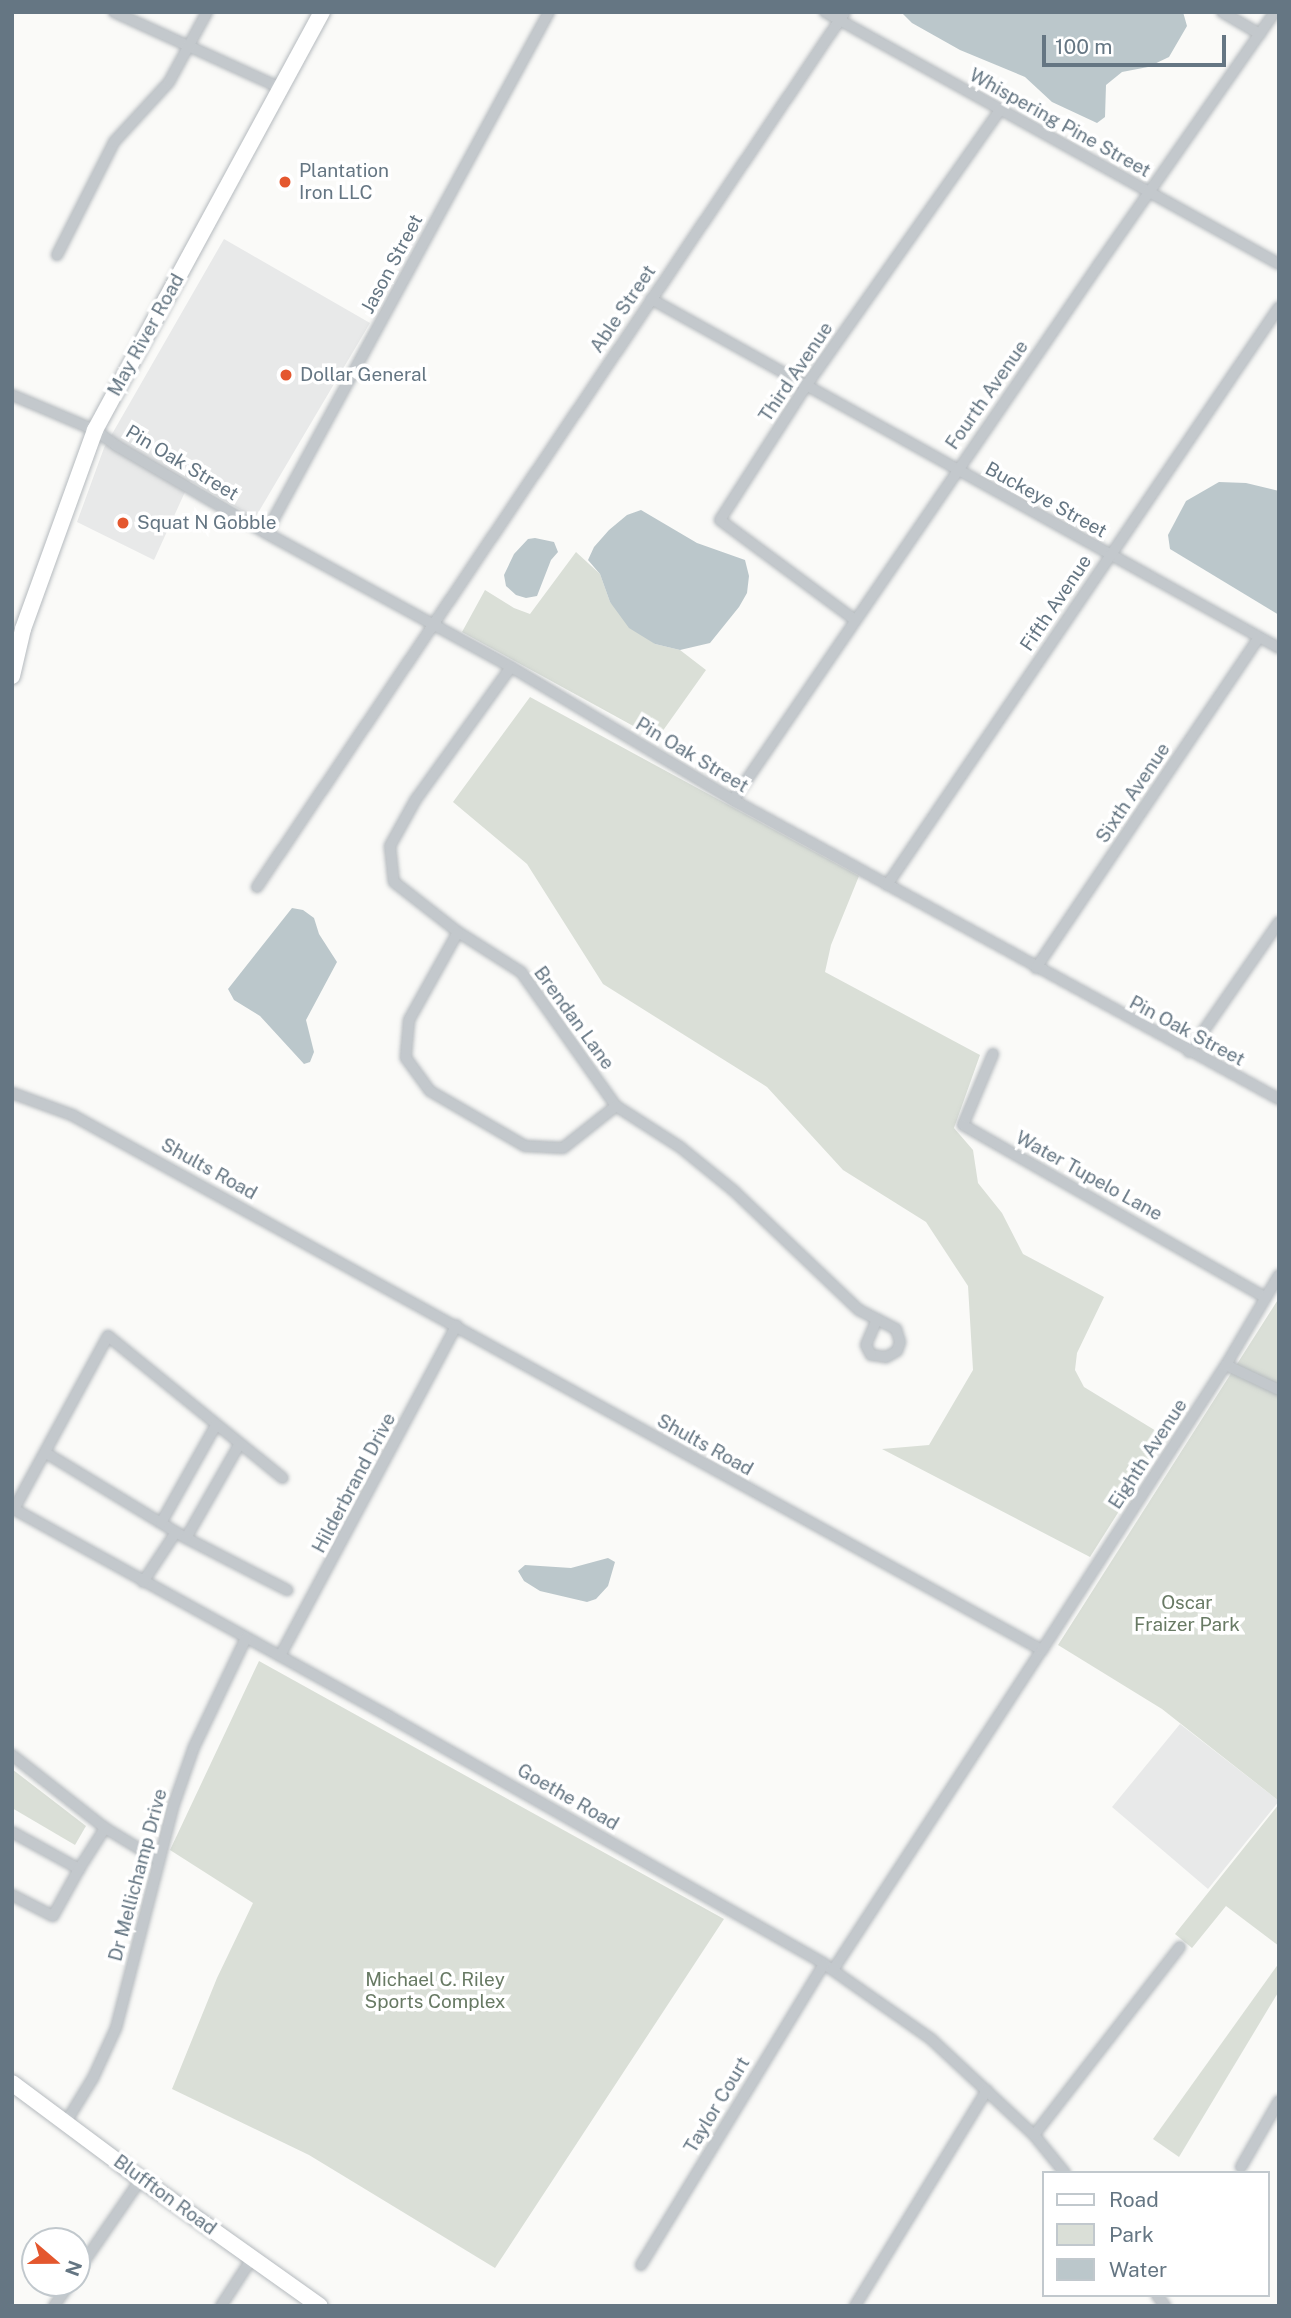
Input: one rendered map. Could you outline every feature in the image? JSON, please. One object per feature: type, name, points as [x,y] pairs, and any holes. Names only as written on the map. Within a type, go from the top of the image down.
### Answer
[{"type":"main road","name":"May River Road","points":[[12,677],[23,629],[95,430],[322,12]]},
{"type":"main road","name":"Bluffton Road","points":[[12,2082],[141,2179],[320,2306]]},
{"type":"street","points":[[114,12],[281,88]]},
{"type":"street","points":[[57,255],[114,142],[169,82],[207,12]]},
{"type":"street","name":"Jason Street","points":[[266,533],[549,12]]},
{"type":"street","name":"Whispering Pine Street","points":[[825,12],[842,16],[1000,110],[1279,264]]},
{"type":"street","points":[[1222,12],[1260,34]]},
{"type":"street","name":"Fourth Avenue","points":[[733,800],[956,470],[1275,12]]},
{"type":"street","name":"Able Street","points":[[257,887],[842,16]]},
{"type":"street","name":"Third Avenue","points":[[855,620],[720,520],[806,386],[1000,110]]},
{"type":"street","name":"Buckeye Street","points":[[651,299],[1279,648]]},
{"type":"street","name":"Fifth Avenue","points":[[887,885],[1279,307]]},
{"type":"street","name":"Pin Oak Street","points":[[12,394],[95,430],[266,533],[432,627],[511,667],[733,800],[1279,1099]]},
{"type":"street","name":"Sixth Avenue","points":[[1036,968],[1259,638]]},
{"type":"street","name":"Brendan Lane","points":[[511,667],[416,799],[390,846],[394,882],[458,932],[521,972],[616,1106],[702,1164],[859,1310],[877,1319]]},
{"type":"street","points":[[1189,1052],[1279,922]]},
{"type":"street","points":[[458,932],[409,1020],[406,1058],[430,1091],[526,1146],[563,1148],[616,1106]]},
{"type":"street","name":"Water Tupelo Lane","points":[[993,1054],[963,1125],[1265,1297]]},
{"type":"street","name":"Shults Road","points":[[12,1094],[72,1115],[1042,1650]]},
{"type":"street","name":"Eighth Avenue","points":[[1042,1650],[1226,1365],[1279,1275]]},
{"type":"street","name":"Hilderbrand Drive","points":[[280,1656],[385,1465],[457,1325]]},
{"type":"street","points":[[13,1508],[46,1453],[108,1335],[239,1445],[283,1478]]},
{"type":"street","points":[[1226,1365],[1279,1390]]},
{"type":"street","points":[[161,1523],[216,1425]]},
{"type":"street","points":[[187,1538],[239,1445]]},
{"type":"street","points":[[46,1453],[176,1532],[287,1590]]},
{"type":"street","name":"Goethe Road","points":[[13,1508],[247,1637],[828,1967],[931,2039],[1034,2135],[1063,2171]]},
{"type":"street","points":[[143,1582],[176,1532]]},
{"type":"street","name":"Dr Mellichamp Drive","points":[[66,2122],[93,2078],[116,2028],[158,1860],[194,1747],[247,1637]]},
{"type":"street","points":[[828,1967],[1042,1650]]},
{"type":"street","points":[[12,1755],[105,1828],[158,1860]]},
{"type":"street","points":[[12,1895],[53,1916],[105,1828]]},
{"type":"street","points":[[12,1832],[79,1869]]},
{"type":"street","points":[[1034,2135],[1180,1947]]},
{"type":"street","name":"Taylor Court","points":[[641,2264],[828,1967]]},
{"type":"street","points":[[855,2306],[987,2090]]},
{"type":"street","points":[[1241,2167],[1278,2107]]},
{"type":"street","points":[[91,2252],[141,2179]]},
{"type":"street","points":[[221,2306],[253,2257]]},
{"type":"shaded area","points":[[224,239],[370,323],[255,518],[190,481],[154,560],[77,522],[104,448]]},
{"type":"shaded area","points":[[1180,1724],[1279,1801],[1208,1889],[1112,1807]]},
{"type":"green space","points":[[576,552],[600,574],[610,602],[655,644],[680,650],[706,670],[657,739],[462,632],[485,590],[514,608],[530,614]]},
{"type":"green space","points":[[530,697],[859,876],[831,945],[825,972],[980,1055],[954,1128],[973,1150],[978,1183],[1002,1213],[1023,1254],[1104,1297],[1077,1353],[1075,1370],[1084,1387],[1166,1437],[1090,1557],[882,1449],[929,1445],[973,1370],[968,1286],[926,1222],[843,1170],[767,1087],[603,984],[527,864],[453,802]]},
{"type":"green space","name":"Oscar Fraizer Park","points":[[1279,1298],[1279,1801],[1162,1709],[1058,1645]]},
{"type":"green space","name":"Michael C. Riley Sports Complex","points":[[259,1661],[724,1919],[495,2268],[309,2155],[172,2089],[217,1978],[253,1903],[170,1850]]},
{"type":"green space","points":[[12,1769],[86,1826],[75,1845],[12,1808]]},
{"type":"green space","points":[[1279,1804],[1279,1946],[1226,1906],[1192,1948],[1175,1934]]},
{"type":"green space","points":[[1279,1963],[1279,1991],[1179,2157],[1153,2139]]},
{"type":"water","points":[[901,12],[1183,12],[1187,26],[1169,57],[1148,67],[1122,72],[1106,85],[1105,117],[1097,123],[1052,102],[1025,77],[960,50],[912,23]]},
{"type":"water","points":[[1219,482],[1246,483],[1279,491],[1279,615],[1170,549],[1168,535],[1186,501]]},
{"type":"water","points":[[641,510],[697,543],[745,560],[749,576],[747,593],[710,643],[680,650],[655,644],[629,628],[610,602],[600,574],[588,560],[594,547],[609,530],[627,515]]},
{"type":"water","points":[[528,539],[554,542],[558,552],[551,560],[537,596],[526,598],[516,595],[506,586],[504,575],[514,554]]},
{"type":"water","points":[[292,908],[303,910],[314,918],[319,934],[337,962],[306,1020],[314,1052],[310,1062],[304,1064],[260,1016],[234,1000],[228,989]]},
{"type":"water","points":[[608,1558],[615,1562],[608,1586],[596,1599],[587,1602],[540,1591],[524,1581],[518,1571],[525,1565],[571,1568]]},
{"type":"place","name":"Plantation Iron LLC","points":[[285,182]]},
{"type":"place","name":"Dollar General","points":[[286,375]]},
{"type":"place","name":"Squat N Gobble","points":[[123,523]]}]
